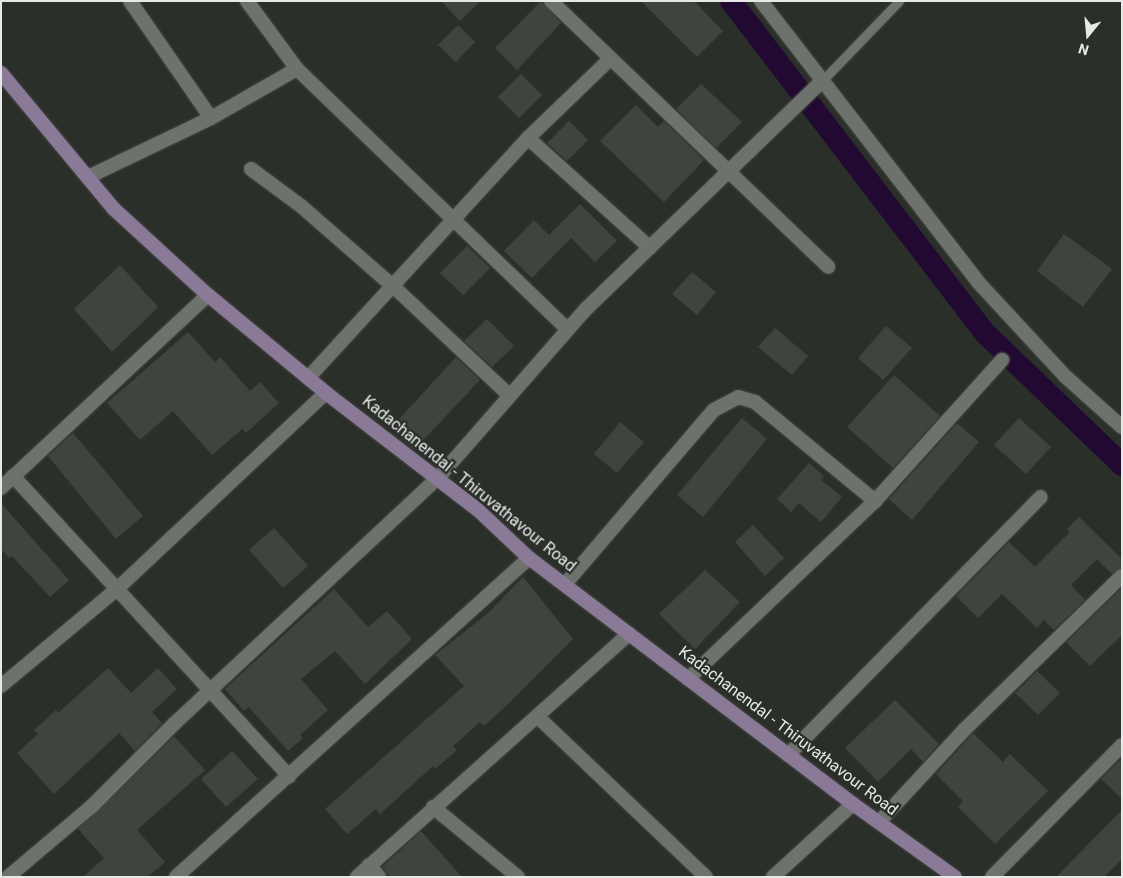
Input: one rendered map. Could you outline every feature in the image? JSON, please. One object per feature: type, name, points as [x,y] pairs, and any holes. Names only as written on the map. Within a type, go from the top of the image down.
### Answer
[{"type":"main road","name":"Kadachanendal - Thiruvathavour Road","points":[[1,73],[114,209],[208,295],[326,393],[478,510],[529,558],[566,583],[629,634],[853,804],[880,821],[955,877]]},
{"type":"street","points":[[130,1],[211,118]]},
{"type":"street","points":[[247,1],[297,69],[567,329]]},
{"type":"street","points":[[551,1],[609,60],[828,267]]},
{"type":"street","points":[[761,1],[817,86],[978,282],[1066,377],[1122,427]]},
{"type":"street","points":[[308,378],[394,287],[528,138],[609,60]]},
{"type":"street","points":[[88,177],[211,118],[297,69]]},
{"type":"street","points":[[8,877],[92,806],[210,692],[438,478],[567,329],[817,86]]},
{"type":"street","points":[[528,138],[650,248]]},
{"type":"street","points":[[251,169],[301,206],[394,287],[509,395]]},
{"type":"street","points":[[1,488],[208,295]]},
{"type":"street","points":[[688,678],[875,501],[1002,360]]},
{"type":"street","points":[[1,686],[118,588],[326,393]]},
{"type":"street","points":[[566,583],[714,410],[738,397],[755,402],[875,501]]},
{"type":"street","points":[[13,476],[289,776]]},
{"type":"street","points":[[788,755],[1041,497]]},
{"type":"street","points":[[176,877],[529,558]]},
{"type":"street","points":[[880,821],[965,729],[1122,576]]},
{"type":"street","points":[[357,877],[433,807],[538,717],[629,634]]},
{"type":"street","points":[[538,717],[706,877]]},
{"type":"street","points":[[992,877],[1122,744]]},
{"type":"street","points":[[773,877],[853,804]]},
{"type":"street","points":[[433,807],[518,877]]},
{"type":"street","points":[[369,866],[380,877]]},
{"type":"lane","points":[[817,86],[899,1]]},
{"type":"building","points":[[441,1],[480,1],[460,21]]},
{"type":"building","points":[[541,1],[561,23],[517,70],[495,48]]},
{"type":"building","points":[[641,1],[694,1],[723,31],[697,57]]},
{"type":"building","points":[[458,25],[475,42],[456,62],[438,45]]},
{"type":"building","points":[[521,74],[542,95],[519,118],[498,97]]},
{"type":"building","points":[[701,84],[742,122],[716,148],[676,109]]},
{"type":"building","points":[[636,105],[658,127],[664,121],[704,160],[664,202],[600,141]]},
{"type":"building","points":[[569,121],[588,140],[567,161],[547,143]]},
{"type":"building","points":[[580,204],[617,241],[595,262],[571,238],[532,278],[504,251],[534,220],[549,235]]},
{"type":"building","points":[[1064,234],[1112,269],[1083,307],[1037,271]]},
{"type":"building","points":[[467,246],[490,268],[463,295],[440,273]]},
{"type":"building","points":[[120,265],[158,307],[112,352],[74,309]]},
{"type":"building","points":[[692,272],[716,292],[697,315],[672,294]]},
{"type":"building","points":[[487,319],[514,346],[492,367],[464,341]]},
{"type":"building","points":[[886,326],[912,348],[883,380],[858,358]]},
{"type":"building","points":[[775,328],[808,356],[792,375],[758,347]]},
{"type":"building","points":[[188,332],[215,362],[220,357],[250,391],[260,382],[279,403],[246,433],[242,429],[212,455],[173,411],[140,440],[107,403]]},
{"type":"building","points":[[456,357],[480,380],[414,450],[391,428]]},
{"type":"building","points":[[894,375],[940,416],[893,468],[847,427]]},
{"type":"building","points":[[742,418],[767,439],[703,517],[677,495]]},
{"type":"building","points":[[1019,418],[1051,447],[1026,474],[994,445]]},
{"type":"building","points":[[620,422],[644,442],[617,473],[594,454]]},
{"type":"building","points":[[957,423],[979,442],[912,520],[889,499]]},
{"type":"building","points":[[73,433],[143,516],[116,539],[48,456]]},
{"type":"building","points":[[809,463],[824,476],[821,480],[842,497],[821,522],[799,503],[791,512],[777,499]]},
{"type":"building","points":[[1,503],[69,580],[50,597],[12,556],[9,558],[1,549]]},
{"type":"building","points":[[1079,517],[1122,559],[1122,567],[1112,574],[1097,559],[1071,585],[1085,600],[1054,630],[1044,620],[1037,628],[1002,594],[978,618],[956,596],[1009,542],[1035,567],[1070,532],[1067,529]]},
{"type":"building","points":[[753,525],[784,558],[765,576],[735,542]]},
{"type":"building","points":[[274,528],[308,566],[283,588],[249,550]]},
{"type":"building","points":[[705,570],[740,602],[695,649],[659,614]]},
{"type":"building","points":[[523,577],[573,639],[484,726],[480,722],[453,746],[457,750],[435,769],[433,766],[380,814],[376,809],[347,834],[325,809],[464,686],[435,655],[488,613]]},
{"type":"building","points":[[1122,588],[1122,635],[1090,666],[1066,642]]},
{"type":"building","points":[[334,589],[368,627],[387,611],[412,639],[365,684],[335,651],[301,679],[328,710],[300,735],[303,738],[288,751],[249,707],[244,711],[225,689]]},
{"type":"building","points":[[108,668],[131,693],[158,668],[177,689],[152,712],[162,723],[135,751],[119,733],[54,794],[17,753],[38,734],[34,730],[56,710],[58,713]]},
{"type":"building","points":[[1037,671],[1060,693],[1038,715],[1015,693]]},
{"type":"building","points":[[895,700],[939,744],[923,762],[911,749],[878,782],[845,748]]},
{"type":"building","points":[[973,733],[1003,762],[1010,754],[1048,791],[995,844],[958,807],[963,801],[936,774]]},
{"type":"building","points":[[174,736],[205,770],[137,830],[165,862],[148,877],[83,877],[104,858],[78,829]]},
{"type":"building","points":[[232,751],[258,779],[226,807],[201,779]]},
{"type":"building","points":[[1122,758],[1122,799],[1101,779]]},
{"type":"building","points":[[1122,810],[1122,859],[1104,877],[1056,877]]},
{"type":"building","points":[[421,831],[462,877],[391,877],[386,872],[382,867]]},
{"type":"waterway","points":[[731,1],[986,334],[1122,465]]}]
